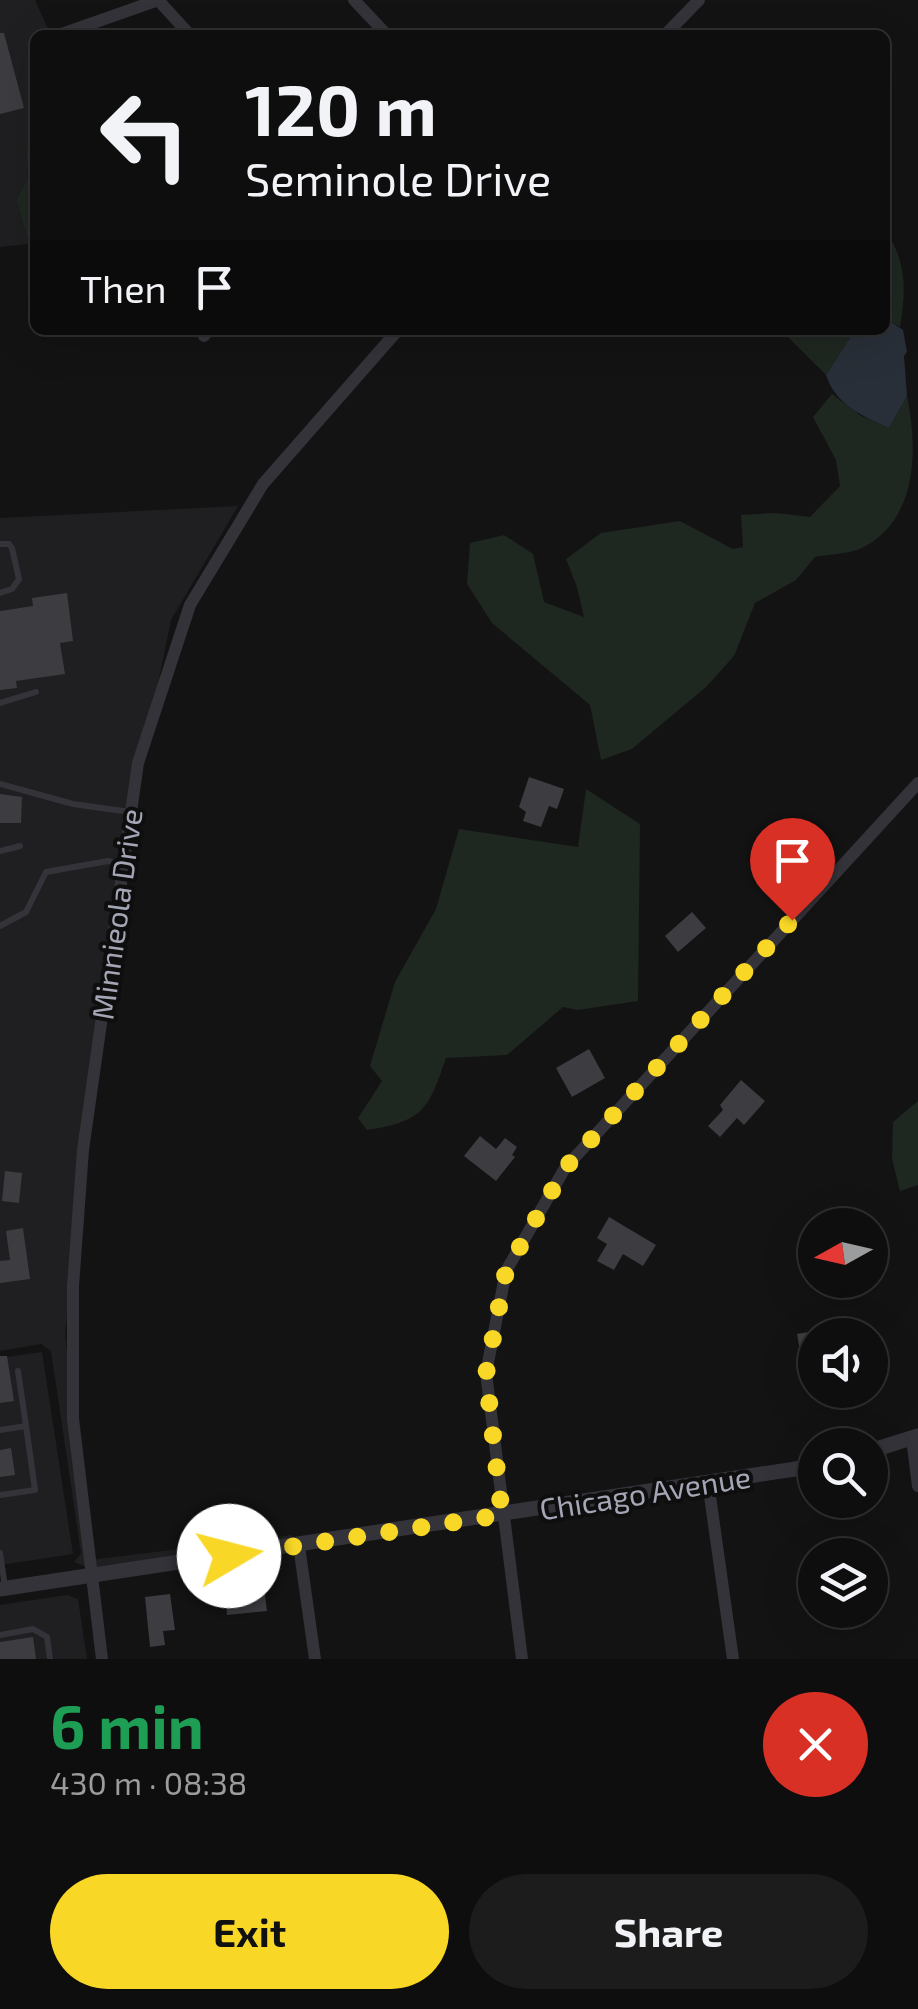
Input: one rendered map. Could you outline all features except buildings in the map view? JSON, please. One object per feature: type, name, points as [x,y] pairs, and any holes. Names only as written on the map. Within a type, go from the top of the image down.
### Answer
[{"type":"street","points":[[73,30],[158,0],[185,30]]},
{"type":"street","points":[[354,0],[382,30]]},
{"type":"street","points":[[670,30],[698,0]]},
{"type":"street","name":"Minnieola Drive","points":[[102,1659],[72,1418],[74,1286],[82,1150],[138,764],[190,606],[264,484],[394,335]]},
{"type":"street","points":[[522,1659],[486,1374],[506,1271],[565,1168],[918,783]]},
{"type":"street","points":[[888,1446],[915,1438],[918,1486]]},
{"type":"street","name":"Chicago Avenue","points":[[3,1589],[798,1469]]},
{"type":"street","points":[[708,1482],[733,1659]]},
{"type":"street","points":[[298,1546],[315,1659]]},
{"type":"lane","points":[[0,544],[12,548],[19,579],[16,586],[0,593]]},
{"type":"lane","points":[[0,703],[36,692]]},
{"type":"lane","points":[[0,784],[73,804],[130,812]]},
{"type":"lane","points":[[0,851],[20,846]]},
{"type":"lane","points":[[0,926],[26,912],[46,872],[108,860],[124,864]]},
{"type":"lane","points":[[0,1495],[35,1490],[18,1371]]},
{"type":"lane","points":[[0,1430],[26,1426]]},
{"type":"lane","points":[[0,1553],[3,1589]]},
{"type":"lane","points":[[0,1635],[33,1630],[47,1637],[50,1659]]},
{"type":"shaded area","points":[[0,0],[35,0],[49,30],[30,30],[28,178],[16,200],[29,244],[0,247]]},
{"type":"shaded area","points":[[30,140],[30,244],[16,200],[28,178],[26,141]]},
{"type":"shaded area","points":[[890,239],[903,277],[900,327],[890,321]]},
{"type":"shaded area","points":[[890,321],[903,330],[907,396],[889,428],[843,402],[826,375],[852,335],[890,335]]},
{"type":"shaded area","points":[[787,335],[852,335],[826,375]]},
{"type":"shaded area","points":[[832,394],[861,416],[889,428],[907,396],[912,438],[910,481],[894,520],[862,548],[815,557],[796,580],[755,603],[734,656],[706,687],[632,749],[601,760],[590,705],[492,623],[467,584],[470,543],[504,535],[533,554],[544,602],[584,617],[566,559],[601,533],[680,521],[733,549],[743,547],[741,515],[776,513],[810,517],[840,486],[836,460],[813,417]]},
{"type":"shaded area","points":[[238,506],[171,620],[116,888],[65,1334],[90,1560],[292,1535],[293,1539],[89,1568],[74,1562],[81,1553],[51,1351],[41,1344],[0,1351],[0,518]]},
{"type":"shaded area","points":[[586,789],[640,824],[638,1001],[578,1010],[563,1007],[507,1055],[446,1058],[434,1090],[421,1110],[401,1122],[367,1130],[358,1118],[382,1081],[370,1066],[395,982],[436,909],[459,829],[578,847]]},
{"type":"shaded area","points":[[918,1101],[918,1185],[900,1191],[892,1159],[893,1122]]},
{"type":"shaded area","points":[[42,1352],[73,1554],[0,1565],[0,1358]]},
{"type":"shaded area","points":[[67,1595],[78,1599],[87,1659],[0,1659],[0,1605]]},
{"type":"route","points":[[229,1556],[502,1515],[486,1374],[506,1271],[565,1168],[792,920]]}]
